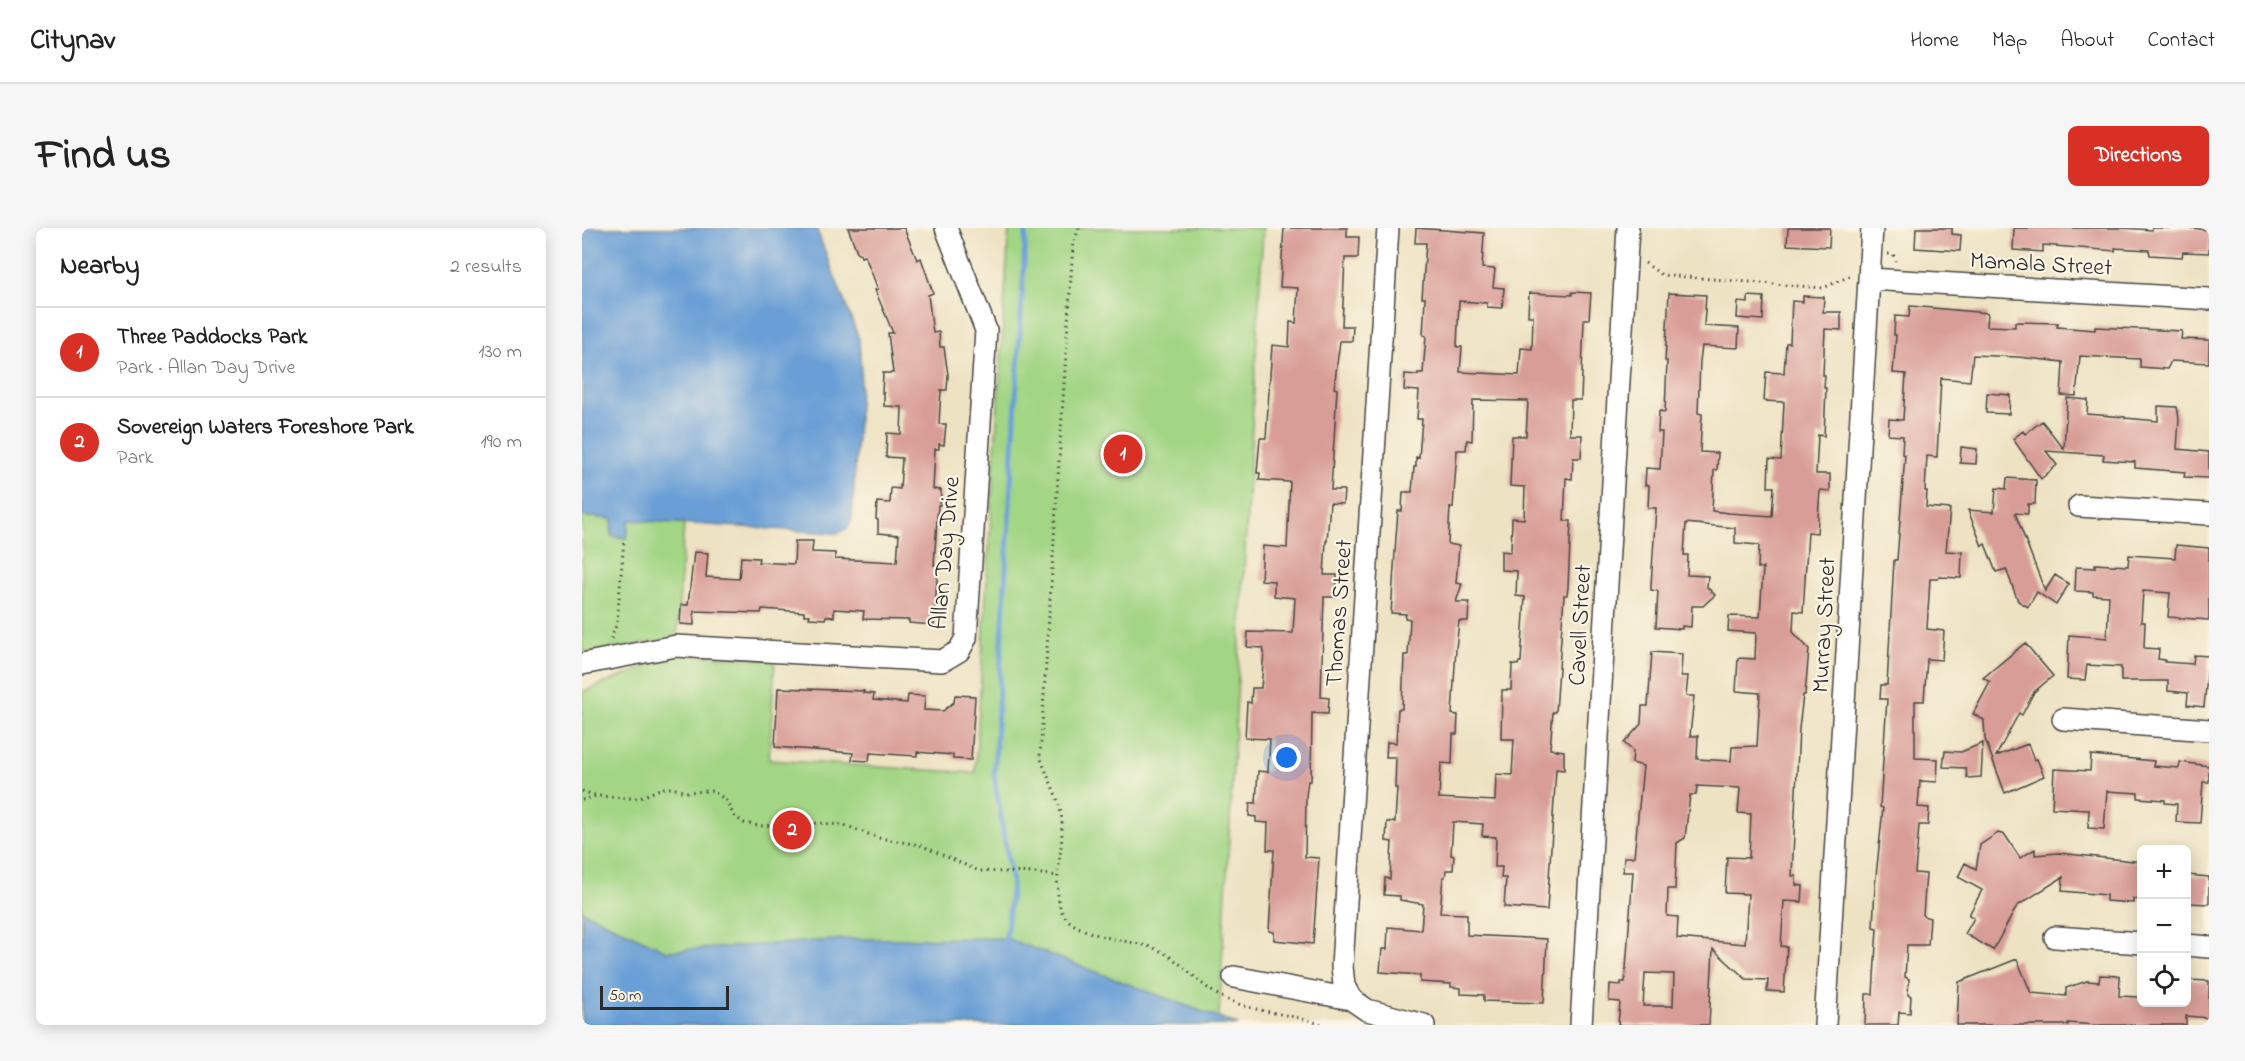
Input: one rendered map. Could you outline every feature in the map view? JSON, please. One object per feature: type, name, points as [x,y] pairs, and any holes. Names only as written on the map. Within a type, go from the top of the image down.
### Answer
[{"type":"street","name":"Allan Day Drive","points":[[582,664],[676,646],[942,661],[960,651],[966,638],[986,330],[946,228]]},
{"type":"street","name":"Thomas Street","points":[[1351,999],[1344,986],[1342,966],[1388,228]]},
{"type":"street","name":"Cavell Street","points":[[1581,1025],[1628,228]]},
{"type":"street","name":"Murray Street","points":[[1825,1025],[1861,276],[1872,228]]},
{"type":"street","name":"Mamala Street","points":[[1861,276],[2209,299]]},
{"type":"street","points":[[2079,506],[2209,514]]},
{"type":"street","points":[[2063,719],[2209,730]]},
{"type":"street","points":[[2055,938],[2137,943]]},
{"type":"street","points":[[2191,945],[2209,947]]},
{"type":"street","points":[[1234,977],[1351,999],[1367,1010],[1424,1025]]},
{"type":"path","points":[[1079,228],[1073,245],[1040,756],[1061,816],[1058,876],[1060,906],[1071,923],[1081,929],[1149,946],[1166,954],[1184,965],[1210,990],[1225,999],[1322,1025]]},
{"type":"path","points":[[1646,257],[1645,263],[1662,275],[1763,284],[1823,288],[1861,276]]},
{"type":"path","points":[[618,657],[611,641],[618,623],[624,539]]},
{"type":"path","points":[[582,791],[598,796],[640,798],[662,788],[673,788],[684,792],[712,791],[725,799],[734,816],[744,823],[759,826],[818,823],[843,825],[879,838],[920,845],[979,871],[1058,876]]},
{"type":"path","points":[[582,800],[598,796]]},
{"type":"green space","points":[[1009,228],[1263,228],[1219,1017],[1238,1025],[582,1025],[582,692],[678,654],[775,660],[769,760],[975,773]]},
{"type":"green space","points":[[582,516],[612,519],[611,536],[627,538],[629,519],[684,523],[677,638],[582,653]]},
{"type":"water","points":[[582,228],[816,228],[859,339],[861,369],[852,519],[846,529],[835,533],[629,520],[627,538],[611,536],[612,519],[582,516]]},
{"type":"water","points":[[582,911],[667,951],[846,939],[1006,938],[1238,1025],[582,1025]]},
{"type":"building","points":[[848,228],[904,228],[917,260],[921,258],[933,293],[928,295],[933,333],[939,332],[940,347],[944,347],[948,375],[947,390],[941,390],[939,424],[946,424],[944,445],[939,444],[939,449],[935,449],[933,489],[941,490],[934,565],[938,565],[934,625],[909,623],[909,620],[863,619],[864,611],[834,609],[834,617],[826,616],[825,619],[809,618],[810,615],[804,615],[804,612],[762,609],[761,613],[694,611],[694,625],[680,624],[681,605],[688,605],[694,552],[708,553],[706,577],[739,579],[741,557],[759,558],[758,562],[794,564],[795,541],[813,541],[812,552],[835,553],[835,559],[897,562],[899,535],[878,533],[878,520],[876,519],[877,502],[890,503],[891,488],[900,489],[902,458],[886,457],[887,433],[901,434],[902,407],[884,406],[884,393],[882,393],[883,373],[893,373],[888,333],[893,333],[875,290],[878,289],[865,256],[861,257],[858,254]]},
{"type":"building","points":[[1284,228],[1347,228],[1347,237],[1359,237],[1358,258],[1345,258],[1342,326],[1353,326],[1352,341],[1340,341],[1334,388],[1337,389],[1331,490],[1344,490],[1343,504],[1330,503],[1326,541],[1324,575],[1337,575],[1336,597],[1324,597],[1321,697],[1329,698],[1328,714],[1312,713],[1311,781],[1308,781],[1306,796],[1305,857],[1319,858],[1313,944],[1274,940],[1274,932],[1269,931],[1274,850],[1267,850],[1268,823],[1256,822],[1256,817],[1249,816],[1250,803],[1256,803],[1258,771],[1268,772],[1270,739],[1245,738],[1247,702],[1251,703],[1252,688],[1261,688],[1264,651],[1263,648],[1247,647],[1248,632],[1293,633],[1295,598],[1274,596],[1274,581],[1261,580],[1263,546],[1287,548],[1290,482],[1259,480],[1260,473],[1257,473],[1260,438],[1266,438],[1272,345],[1289,347],[1290,322],[1296,323],[1298,288],[1280,287]]},
{"type":"building","points":[[1416,228],[1484,233],[1482,268],[1495,269],[1493,287],[1504,288],[1502,308],[1487,307],[1487,303],[1459,301],[1457,347],[1462,347],[1460,372],[1519,375],[1521,348],[1532,349],[1533,316],[1528,316],[1529,293],[1572,295],[1572,292],[1591,293],[1589,319],[1584,319],[1581,400],[1571,400],[1570,435],[1582,435],[1581,458],[1573,458],[1572,479],[1566,478],[1564,521],[1571,521],[1568,587],[1567,595],[1564,595],[1556,712],[1553,712],[1550,749],[1564,751],[1564,770],[1556,769],[1547,910],[1504,907],[1506,878],[1501,878],[1502,867],[1495,867],[1496,837],[1482,836],[1483,824],[1453,822],[1451,855],[1454,856],[1453,870],[1446,870],[1445,877],[1443,877],[1440,913],[1467,914],[1467,935],[1547,939],[1544,1003],[1484,1001],[1484,995],[1461,994],[1461,988],[1451,987],[1451,984],[1420,982],[1420,975],[1380,972],[1382,949],[1387,949],[1388,927],[1421,930],[1423,904],[1400,900],[1400,896],[1384,895],[1385,878],[1390,879],[1392,842],[1386,841],[1387,822],[1395,822],[1397,788],[1395,788],[1396,757],[1386,757],[1387,742],[1396,743],[1398,709],[1402,709],[1404,655],[1408,655],[1410,619],[1405,618],[1406,614],[1391,613],[1398,511],[1402,511],[1403,492],[1412,492],[1416,457],[1419,458],[1422,419],[1417,419],[1419,391],[1404,390],[1405,374],[1423,373],[1426,336],[1423,335],[1425,298],[1422,298],[1426,243],[1415,243]],"holes":[[[1473,400],[1528,401],[1526,436],[1512,436],[1510,486],[1525,487],[1524,519],[1512,518],[1511,552],[1501,551],[1501,570],[1517,571],[1516,596],[1525,597],[1521,662],[1518,665],[1512,664],[1511,690],[1502,690],[1501,739],[1514,739],[1512,775],[1496,774],[1495,801],[1439,798],[1441,763],[1452,764],[1453,734],[1457,734],[1458,715],[1452,714],[1456,649],[1459,621],[1468,621],[1469,602],[1456,602],[1462,584],[1456,583],[1459,546],[1448,544],[1457,450],[1466,450],[1467,440],[1472,441]]]},
{"type":"building","points":[[1788,228],[1830,228],[1829,247],[1787,245]]},
{"type":"building","points":[[1916,228],[1952,228],[1952,234],[1961,235],[1960,251],[1915,248]]},
{"type":"building","points":[[2014,228],[2152,230],[2152,228],[2192,228],[2209,230],[2209,253],[2183,252],[2182,257],[2150,255],[2149,250],[2115,248],[2115,251],[2043,245],[2043,252],[2013,250]]},
{"type":"building","points":[[1669,293],[1706,295],[1704,326],[1739,328],[1738,348],[1702,346],[1698,413],[1702,414],[1700,452],[1718,453],[1717,470],[1714,470],[1712,511],[1772,516],[1774,487],[1768,487],[1769,459],[1781,460],[1784,402],[1764,401],[1766,372],[1784,373],[1786,343],[1790,343],[1792,301],[1803,302],[1803,296],[1824,297],[1823,312],[1841,312],[1841,330],[1825,329],[1824,436],[1818,435],[1816,474],[1830,474],[1830,491],[1820,490],[1817,533],[1808,532],[1803,612],[1794,611],[1793,632],[1809,649],[1799,729],[1792,876],[1796,876],[1796,885],[1803,886],[1802,902],[1784,901],[1781,946],[1787,947],[1784,992],[1767,991],[1768,980],[1746,979],[1713,949],[1709,1025],[1618,1025],[1620,1002],[1609,1001],[1610,984],[1621,985],[1621,982],[1625,982],[1633,872],[1623,872],[1624,857],[1634,857],[1643,766],[1632,763],[1633,751],[1624,743],[1641,724],[1642,706],[1648,706],[1652,652],[1682,654],[1681,676],[1688,676],[1686,696],[1694,696],[1690,736],[1698,736],[1697,759],[1731,761],[1732,747],[1757,746],[1760,693],[1736,691],[1738,658],[1755,659],[1756,633],[1728,631],[1729,616],[1760,617],[1763,568],[1758,568],[1759,545],[1735,543],[1735,528],[1686,523],[1684,555],[1688,555],[1687,575],[1708,576],[1707,587],[1715,595],[1703,606],[1692,606],[1691,627],[1682,626],[1682,629],[1656,627],[1658,591],[1651,590],[1651,585],[1656,508],[1648,508],[1649,485],[1645,485],[1646,468],[1660,469],[1662,432],[1658,432],[1659,411],[1665,412],[1667,361],[1665,361]],"holes":[[[1697,786],[1740,788],[1738,813],[1751,814],[1749,858],[1727,857],[1725,893],[1748,894],[1745,944],[1677,938],[1678,917],[1667,916],[1668,889],[1675,889],[1677,843],[1685,838],[1690,795],[1696,795]],[[1645,973],[1674,974],[1673,1006],[1643,1006]]]},
{"type":"building","points":[[1748,296],[1764,297],[1763,320],[1737,318],[1738,302],[1748,303]]},
{"type":"building","points":[[1910,306],[1988,313],[1987,326],[2015,327],[2015,322],[2058,323],[2057,327],[2095,330],[2095,327],[2182,331],[2181,339],[2209,340],[2209,363],[2171,361],[2167,369],[2140,367],[2140,359],[2080,356],[2076,396],[2061,395],[2063,362],[1973,355],[1970,381],[1941,378],[1937,457],[1927,456],[1926,507],[1950,509],[1946,551],[1962,552],[1961,578],[1930,579],[1927,629],[1944,631],[1942,660],[1927,659],[1924,701],[1915,701],[1915,758],[1938,759],[1937,782],[1920,781],[1918,807],[1929,808],[1928,825],[1919,825],[1915,873],[1926,874],[1923,916],[1930,918],[1928,945],[1907,945],[1905,977],[1909,979],[1910,1013],[1899,1012],[1898,1025],[1865,1025],[1866,994],[1873,994],[1877,928],[1873,927],[1875,886],[1883,808],[1880,807],[1887,699],[1880,699],[1881,685],[1887,685],[1894,560],[1897,560],[1905,455],[1902,454],[1903,436],[1888,435],[1889,419],[1903,420],[1906,374],[1893,373],[1895,316],[1909,317]]},
{"type":"building","points":[[1987,393],[2010,395],[2009,414],[1986,413]]},
{"type":"building","points":[[2067,398],[2088,400],[2087,414],[2158,421],[2158,406],[2177,407],[2179,419],[2177,449],[2209,452],[2209,478],[2184,477],[2185,472],[2135,468],[2135,462],[2103,460],[2104,455],[2046,451],[2057,465],[2041,479],[2013,439],[2023,431],[2025,434],[2042,421],[2064,449]]},
{"type":"building","points":[[1961,447],[1977,449],[1976,464],[1960,463]]},
{"type":"building","points":[[2007,478],[2036,480],[2035,504],[2028,504],[2028,514],[2015,513],[2045,591],[2055,575],[2069,584],[2056,605],[2037,592],[2028,607],[2018,601],[2006,569],[1996,572],[1985,544],[1982,546],[1968,510],[1994,512],[1996,488],[2006,489]]},
{"type":"building","points":[[2176,545],[2209,548],[2209,620],[2168,617],[2170,593],[2143,591],[2141,622],[2145,622],[2144,648],[2159,649],[2158,659],[2165,660],[2165,662],[2193,664],[2194,655],[2209,656],[2204,707],[2187,705],[2188,693],[2168,691],[2168,681],[2121,681],[2121,667],[2087,665],[2085,680],[2067,679],[2069,635],[2107,638],[2109,596],[2075,591],[2076,567],[2095,568],[2095,564],[2128,566],[2129,555],[2175,558]]},
{"type":"building","points":[[2025,643],[2053,676],[2034,692],[2022,715],[2019,713],[1996,756],[2028,744],[2044,776],[2005,793],[1985,739],[1984,720],[1973,714],[1990,682],[1983,678]]},
{"type":"building","points":[[778,688],[864,691],[863,693],[874,694],[873,700],[907,703],[908,695],[925,696],[924,710],[943,711],[954,702],[955,695],[975,696],[971,760],[953,759],[953,755],[917,752],[917,756],[870,753],[869,761],[852,760],[853,753],[775,747]]},
{"type":"building","points":[[1983,743],[1981,777],[1967,778],[1966,768],[1943,767],[1945,751],[1961,752]]},
{"type":"building","points":[[2091,755],[2154,761],[2153,766],[2179,768],[2180,762],[2209,766],[2209,782],[2203,782],[2200,823],[2176,822],[2177,804],[2165,803],[2165,800],[2138,798],[2138,793],[2107,791],[2104,829],[2088,828],[2089,810],[2052,808],[2054,769],[2090,771]]},
{"type":"building","points":[[1998,833],[2005,835],[2020,858],[2035,849],[2035,855],[2059,853],[2137,861],[2137,899],[2133,899],[2133,903],[2106,901],[2106,895],[2062,891],[2063,877],[2017,906],[1993,950],[1965,934],[1974,918],[1969,915],[1982,890],[1958,877],[1965,863],[1976,869],[1980,845]]},
{"type":"building","points":[[2191,875],[2209,877],[2209,904],[2191,903]]},
{"type":"building","points":[[2017,959],[2031,993],[2066,996],[2066,988],[2087,981],[2099,982],[2100,975],[2120,976],[2119,996],[2137,997],[2137,1007],[2191,1007],[2191,980],[2209,981],[2209,1018],[2186,1016],[2186,1025],[2068,1023],[2068,1025],[1957,1025],[1959,982]]},
{"type":"waterway","points":[[1006,938],[1012,884],[994,775],[1026,228]]},
{"type":"place","name":"Three Paddocks Park","points":[[1123,454]]},
{"type":"place","name":"Sovereign Waters Foreshore Park","points":[[792,830]]}]
